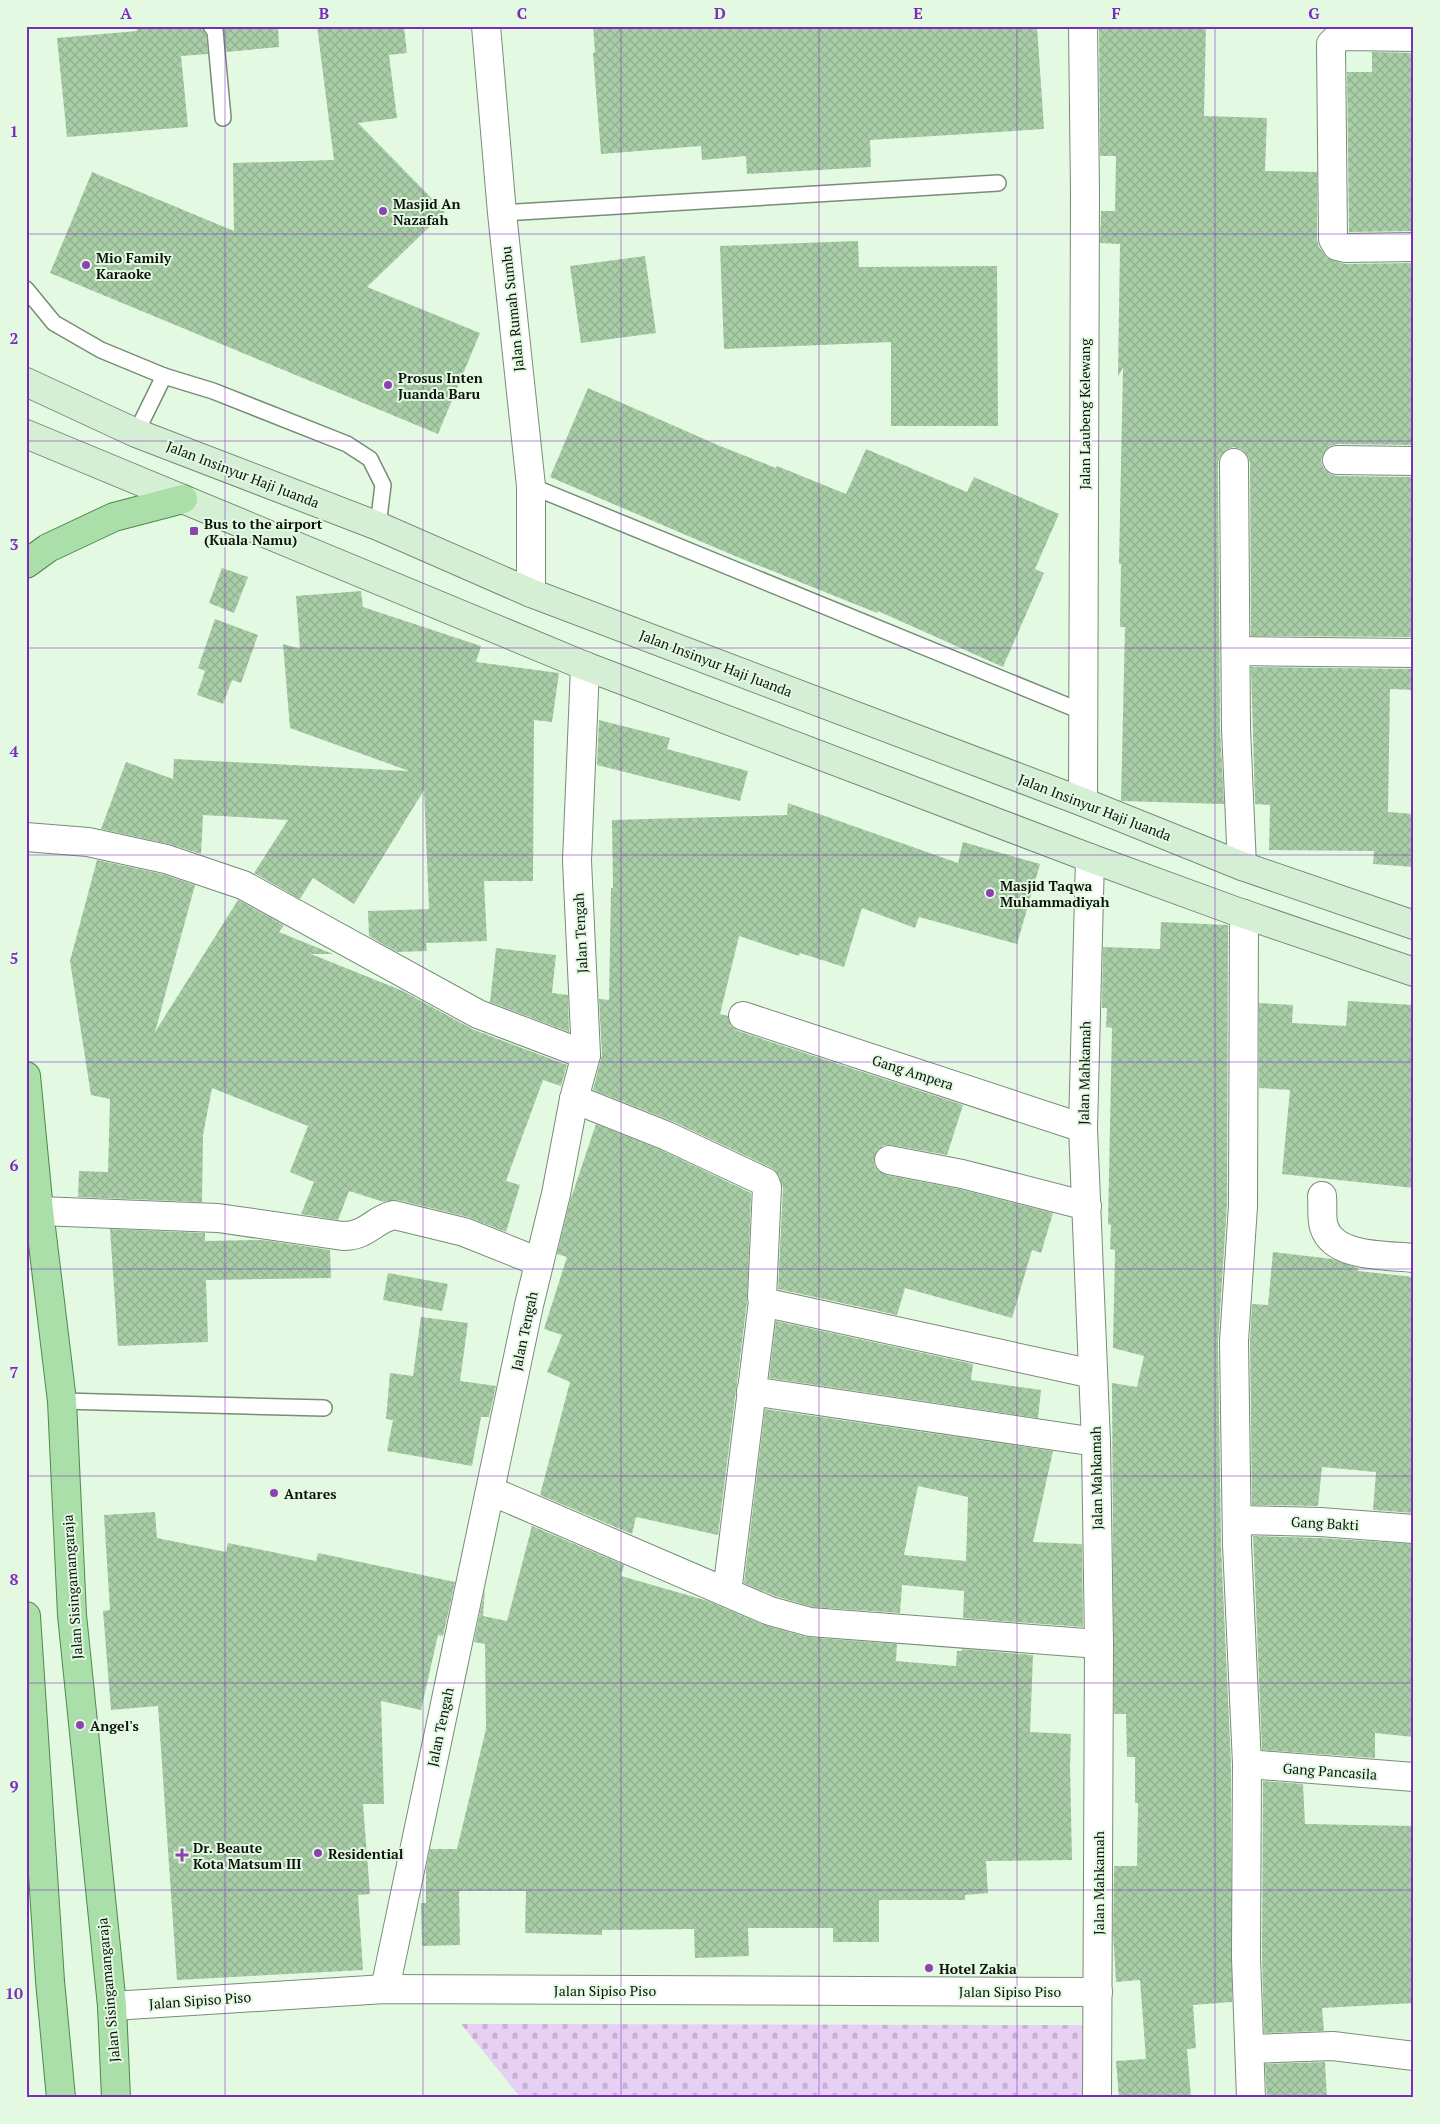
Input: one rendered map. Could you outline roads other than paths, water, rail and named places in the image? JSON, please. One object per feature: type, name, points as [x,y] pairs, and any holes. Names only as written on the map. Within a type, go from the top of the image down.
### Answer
[{"type":"main road","name":"Jalan Insinyur Haji Juanda","points":[[26,382],[136,433],[378,526],[531,592],[1083,802],[1242,866],[1414,926]]},
{"type":"main road","points":[[26,434],[585,666],[1090,858],[1244,914],[1414,972]]},
{"type":"main road","points":[[26,564],[48,548],[114,517],[183,499]]},
{"type":"main road","name":"Jalan Sisingamangaraja","points":[[26,1076],[39,1211],[62,1401],[72,1615],[112,2006],[116,2098]]},
{"type":"main road","points":[[26,1616],[50,1982],[61,2098]]},
{"type":"street","name":"Jalan Rumah Sumbu","points":[[486,26],[502,213],[532,486],[531,592]]},
{"type":"street","name":"Jalan Laubeng Kelewang","points":[[1083,26],[1085,203],[1083,802]]},
{"type":"street","points":[[1414,37],[1345,36],[1336,39],[1331,44],[1333,239],[1337,246],[1345,248],[1414,247]]},
{"type":"street","points":[[1336,460],[1414,461]]},
{"type":"street","points":[[1234,464],[1236,729],[1242,866]]},
{"type":"street","points":[[1236,651],[1414,653]]},
{"type":"street","name":"Jalan Tengah","points":[[385,1989],[539,1262],[556,1194],[574,1099],[586,1055],[577,861],[585,666]]},
{"type":"street","points":[[26,837],[88,842],[166,859],[243,885],[478,1014],[586,1055]]},
{"type":"street","name":"Jalan Mahkamah","points":[[1090,858],[1083,1128],[1096,1442],[1099,1644],[1097,2098]]},
{"type":"street","points":[[1244,914],[1243,1206],[1234,1341],[1237,1520],[1247,1764],[1246,1956],[1251,2098]]},
{"type":"street","name":"Gang Ampera","points":[[743,1016],[1083,1128]]},
{"type":"street","points":[[574,1099],[667,1136],[765,1182],[767,1187],[763,1301],[727,1592]]},
{"type":"street","points":[[889,1160],[962,1174],[1087,1206]]},
{"type":"street","points":[[1322,1196],[1323,1226],[1330,1238],[1339,1247],[1355,1252],[1414,1258]]},
{"type":"street","points":[[39,1211],[218,1218],[343,1236],[361,1234],[389,1216],[394,1216],[464,1232],[539,1262]]},
{"type":"street","points":[[763,1301],[1093,1374]]},
{"type":"street","points":[[751,1391],[1096,1442]]},
{"type":"street","points":[[491,1490],[770,1611],[810,1622],[880,1629],[1099,1644]]},
{"type":"street","name":"Gang Bakti","points":[[1237,1520],[1320,1522],[1414,1529]]},
{"type":"street","name":"Gang Pancasila","points":[[1247,1764],[1414,1778]]},
{"type":"street","name":"Jalan Sipiso Piso","points":[[112,2006],[385,1989],[1098,1992]]},
{"type":"street","points":[[1250,2049],[1333,2046],[1414,2056]]},
{"type":"lane","points":[[211,26],[215,31],[223,118]]},
{"type":"lane","points":[[502,213],[998,183]]},
{"type":"lane","points":[[26,289],[54,323],[101,350],[164,376],[213,391],[348,444],[370,459],[383,485],[378,526]]},
{"type":"lane","points":[[136,433],[164,376]]},
{"type":"lane","points":[[532,486],[1083,712]]},
{"type":"lane","points":[[62,1401],[324,1408]]},
{"type":"place","name":"Masjid An Nazafah","points":[[383,211]]},
{"type":"place","name":"Mio Family Karaoke","points":[[86,265]]},
{"type":"place","name":"Prosus Inten Juanda Baru","points":[[388,385]]},
{"type":"place","name":"Bus to the airport (Kuala Namu)","points":[[194,531]]},
{"type":"place","name":"Masjid Taqwa Muhammadiyah","points":[[990,893]]},
{"type":"place","name":"Antares","points":[[274,1493]]},
{"type":"place","name":"Angel's","points":[[80,1725]]},
{"type":"place","name":"Residential","points":[[318,1853]]},
{"type":"place","name":"Dr. Beaute Kota Matsum III","points":[[182,1855]]},
{"type":"place","name":"Hotel Zakia","points":[[929,1968]]}]
